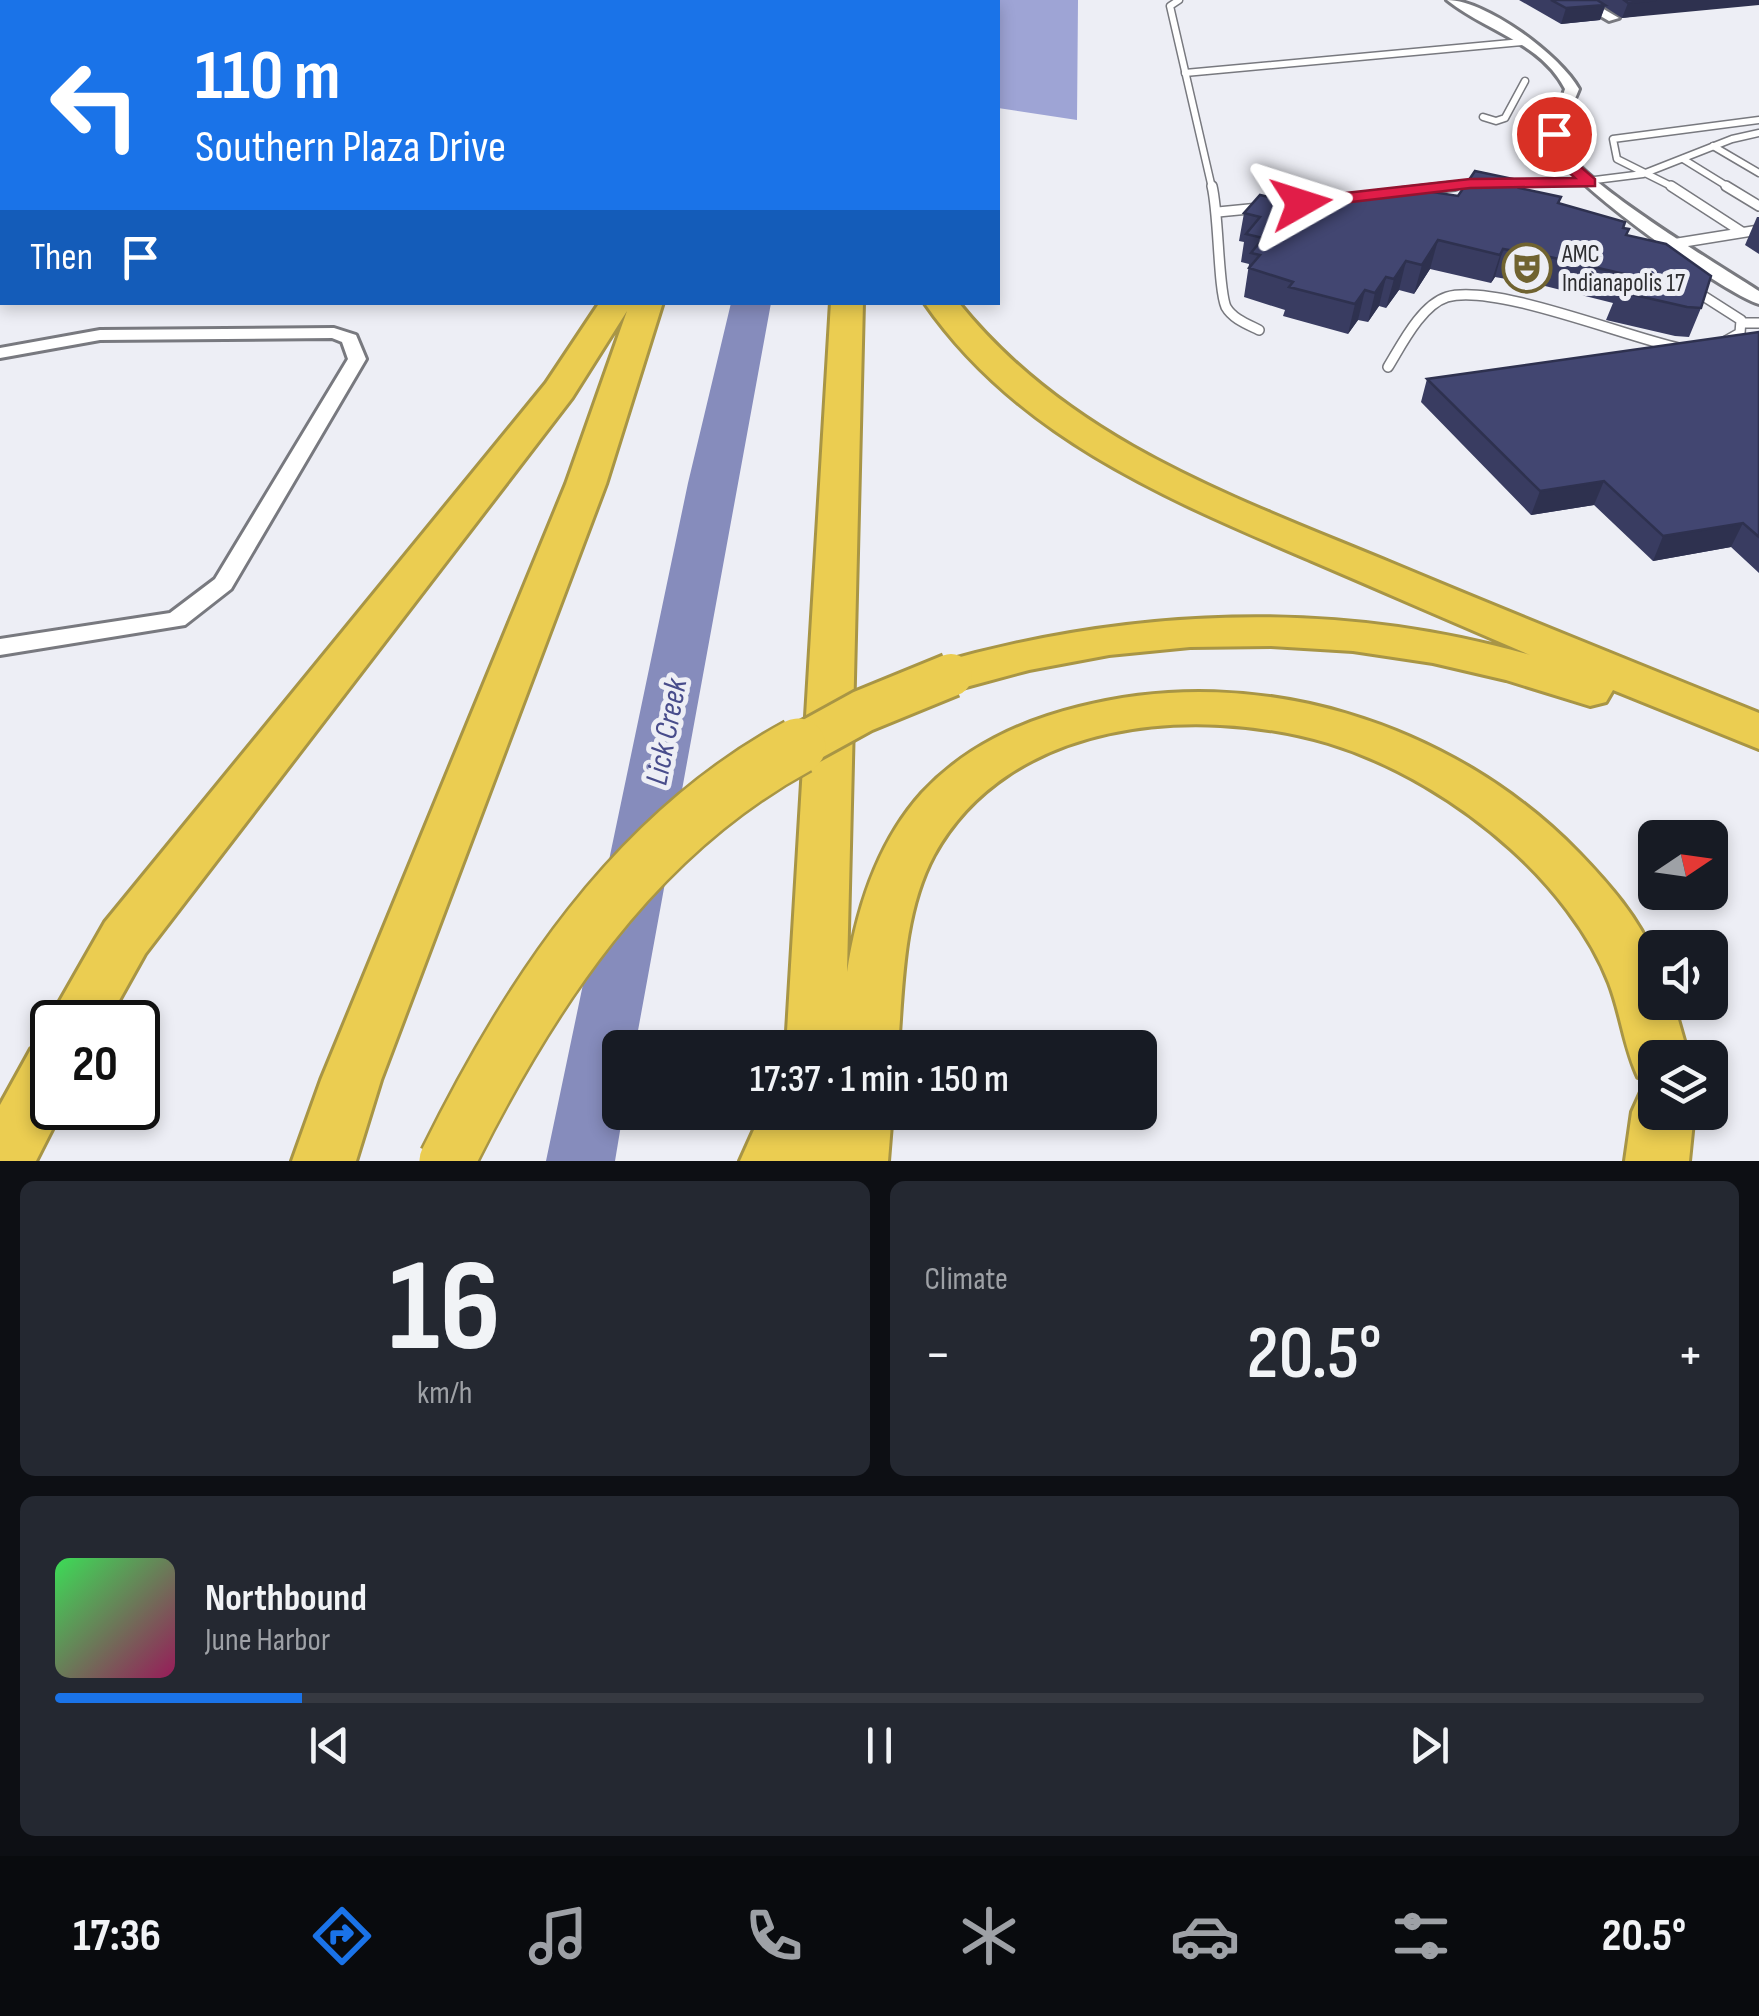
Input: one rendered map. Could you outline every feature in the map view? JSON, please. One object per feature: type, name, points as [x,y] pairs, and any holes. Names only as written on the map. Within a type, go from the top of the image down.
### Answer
[{"type":"highway","points":[[90,1000],[125,938],[559,390],[615,305]]},
{"type":"highway","points":[[324,1161],[350,1080],[586,484],[646,305]]},
{"type":"highway","points":[[817,1030],[846,305]]},
{"type":"highway","points":[[942,305],[981,352],[1026,392],[1134,462],[1212,502],[1410,588],[1759,732]]},
{"type":"highway","points":[[448,1161],[502,1048],[536,996],[602,906],[658,848],[759,770],[824,731],[892,697],[951,675],[1040,650],[1116,638],[1220,630],[1329,636],[1413,646],[1521,669],[1759,750]]},
{"type":"highway","points":[[870,1030],[876,967],[890,896],[911,848],[950,794],[990,761],[1024,742],[1088,718],[1158,706],[1202,705],[1277,712],[1335,728],[1424,764],[1482,798],[1533,839],[1580,888],[1633,972],[1654,1040]]},
{"type":"highway","points":[[310,1161],[350,1080]]},
{"type":"highway","points":[[3,1161],[30,1110]]},
{"type":"highway","points":[[772,1161],[785,1130]]},
{"type":"highway","points":[[811,1161],[812,1130]]},
{"type":"highway","points":[[856,1161],[859,1130]]},
{"type":"highway","points":[[1658,1161],[1661,1130]]},
{"type":"street","points":[[1453,0],[1557,65],[1570,81],[1572,89],[1554,134],[1561,158],[1588,182],[1759,298]]},
{"type":"street","points":[[1579,0],[1614,18]]},
{"type":"street","points":[[0,353],[100,335],[334,333],[350,339],[357,359],[224,584],[177,620],[0,647]]},
{"type":"lane","points":[[1179,0],[1170,6],[1218,212],[1225,305],[1235,318],[1259,330]]},
{"type":"lane","points":[[1185,74],[1522,42]]},
{"type":"lane","points":[[1483,118],[1505,118],[1524,82]]},
{"type":"lane","points":[[1742,232],[1648,172],[1618,158],[1613,139],[1759,120]]},
{"type":"lane","points":[[1500,183],[1588,182],[1648,172],[1759,133]]},
{"type":"lane","points":[[1713,146],[1759,173]]},
{"type":"lane","points":[[1683,159],[1759,206]]},
{"type":"lane","points":[[1391,193],[1489,183]]},
{"type":"lane","points":[[1512,183],[1527,194]]},
{"type":"lane","points":[[1218,212],[1375,195]]},
{"type":"lane","points":[[1678,243],[1759,230]]},
{"type":"lane","points":[[1677,278],[1734,313],[1742,323],[1759,324]]},
{"type":"lane","points":[[1388,367],[1436,303],[1458,296],[1492,298],[1662,345],[1693,348]]},
{"type":"lane","points":[[1714,345],[1740,333],[1742,323]]},
{"type":"shaded area","points":[[1000,0],[1078,0],[1077,120],[1000,108]]},
{"type":"water","name":"Lick Creek","points":[[731,305],[771,305],[638,1030],[602,1030],[602,1130],[620,1130],[615,1161],[546,1161],[688,483]]},
{"type":"building","points":[[1551,0],[1597,0],[1605,5],[1566,8]]},
{"type":"building","points":[[1475,171],[1523,181],[1519,188],[1561,197],[1558,203],[1625,222],[1623,228],[1629,229],[1626,235],[1666,244],[1711,276],[1701,308],[1617,291],[1624,274],[1503,249],[1500,255],[1438,240],[1422,265],[1406,261],[1394,279],[1386,277],[1375,293],[1365,290],[1355,304],[1289,287],[1293,282],[1249,268],[1260,255],[1251,253],[1263,238],[1246,234],[1260,217],[1244,213],[1260,195],[1328,211],[1349,197],[1378,190],[1413,189],[1458,196]]},
{"type":"building","points":[[1759,332],[1759,537],[1743,523],[1663,536],[1604,481],[1540,491],[1427,379]]},
{"type":"place","name":"AMC Indianapolis 17","points":[[1527,268]]},
{"type":"route","points":[[1301,203],[1470,184],[1589,182],[1561,158],[1554,134]]}]
